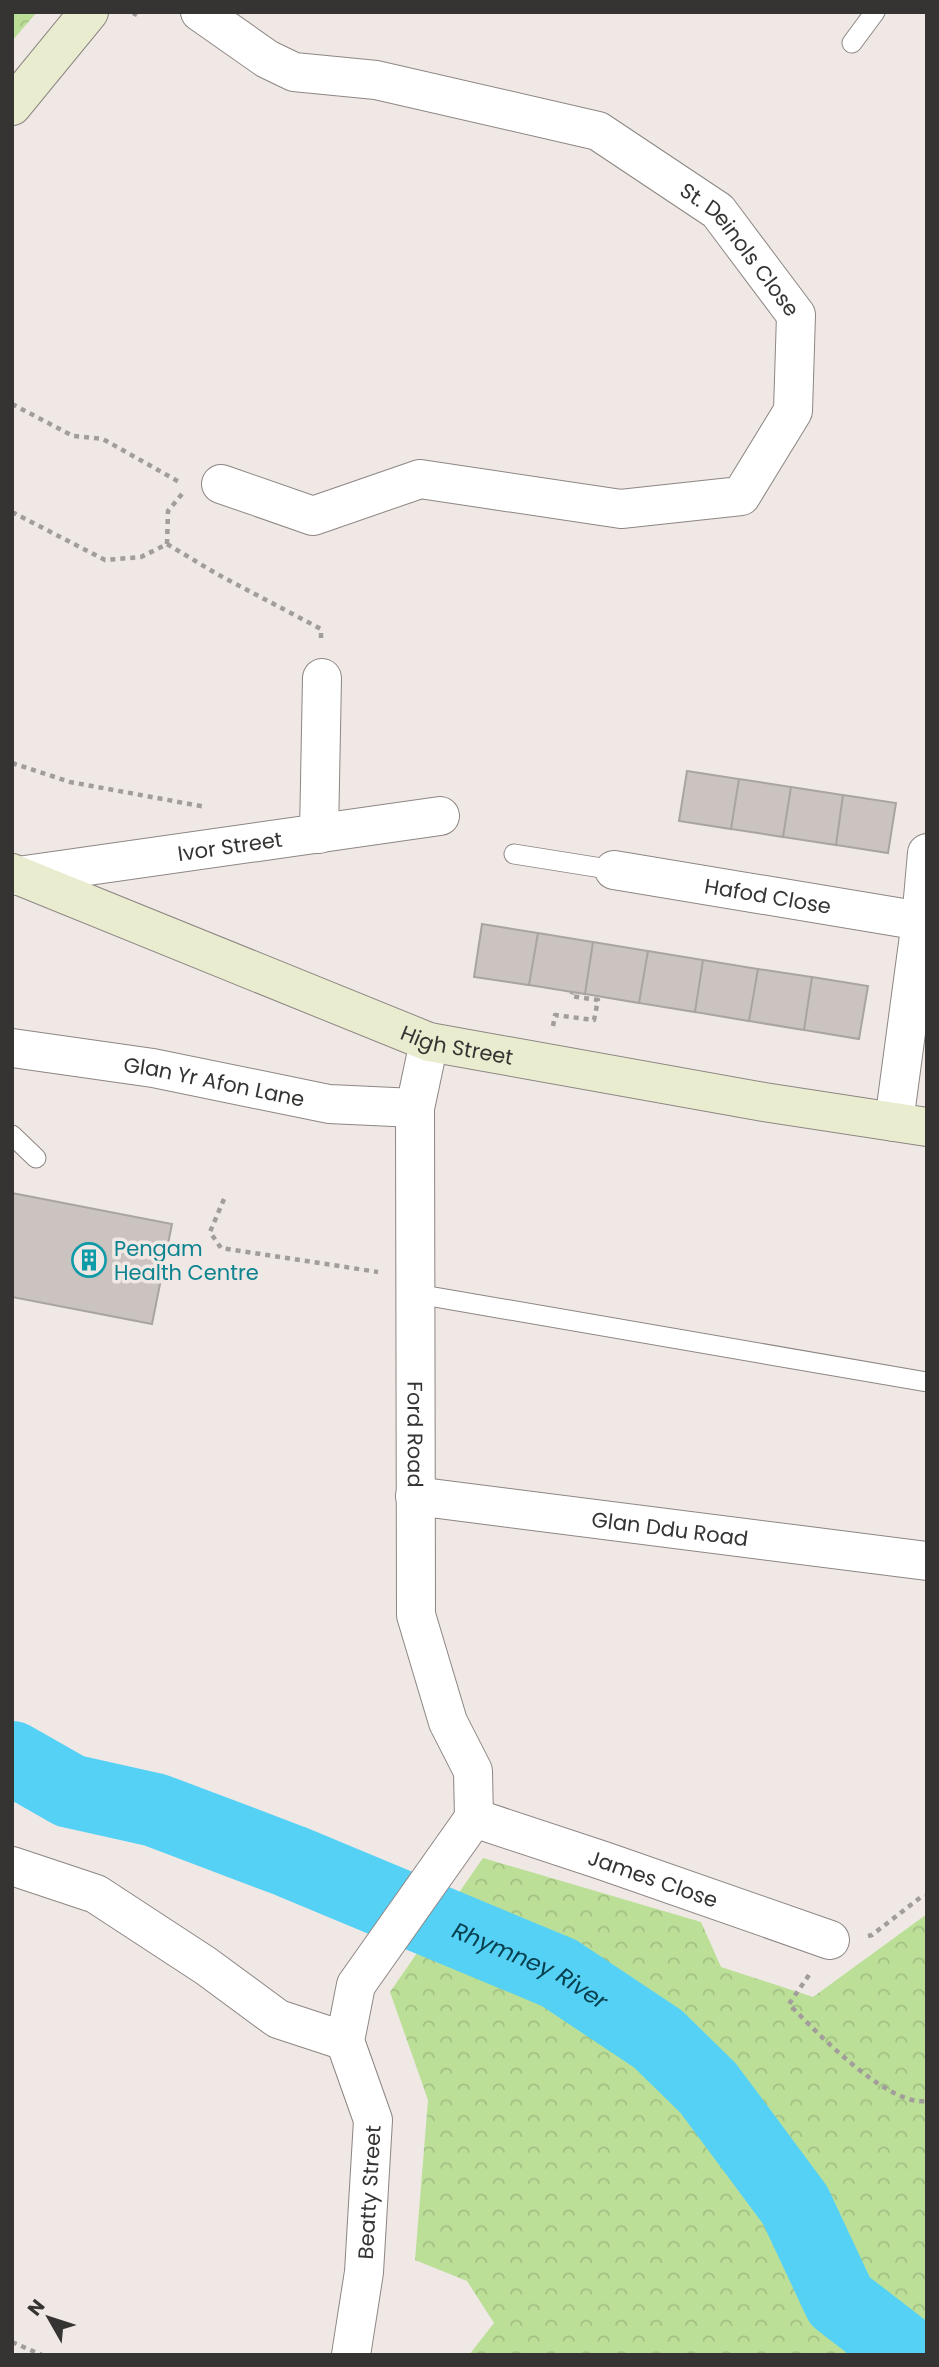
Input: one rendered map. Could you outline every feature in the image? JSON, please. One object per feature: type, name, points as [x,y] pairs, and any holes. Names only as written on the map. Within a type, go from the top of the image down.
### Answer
[{"type":"main road","points":[[12,106],[89,12]]},
{"type":"main road","name":"High Street","points":[[15,875],[429,1042],[765,1102],[911,1125]]},
{"type":"street","name":"St. Deinols Close","points":[[200,12],[267,59],[294,72],[376,80],[598,131],[718,211],[796,315],[793,411],[741,496],[621,509],[419,479],[313,516],[221,484]]},
{"type":"street","points":[[318,834],[322,678]]},
{"type":"street","name":"Ivor Street","points":[[15,875],[440,816]]},
{"type":"street","points":[[911,1125],[927,853]]},
{"type":"street","name":"Hafod Close","points":[[614,870],[921,921]]},
{"type":"street","name":"Ford Road","points":[[429,1042],[415,1108],[416,1615],[448,1722],[473,1771],[464,1832]]},
{"type":"street","name":"Glan Yr Afon Lane","points":[[12,1048],[153,1068],[329,1104],[415,1108]]},
{"type":"street","name":"Glan Ddu Road","points":[[415,1496],[927,1561]]},
{"type":"street","points":[[12,1866],[96,1895],[206,1966],[278,2019],[345,2041],[356,1985],[464,1832]]},
{"type":"street","name":"James Close","points":[[464,1832],[542,1840],[830,1940]]},
{"type":"street","name":"Beatty Street","points":[[345,2041],[373,2120],[364,2272],[351,2355]]},
{"type":"lane","points":[[852,43],[875,12]]},
{"type":"lane","points":[[514,854],[614,870]]},
{"type":"lane","points":[[12,1135],[36,1158]]},
{"type":"lane","points":[[417,1286],[927,1382]]},
{"type":"path","points":[[12,404],[73,436],[103,439],[187,487],[167,511],[167,544]]},
{"type":"path","points":[[12,512],[105,560],[141,557],[167,544]]},
{"type":"path","points":[[167,544],[217,574],[321,629],[322,678]]},
{"type":"path","points":[[12,763],[70,782],[212,808],[233,845]]},
{"type":"path","points":[[552,1030],[555,1015],[594,1020],[598,1000],[571,996],[572,993]]},
{"type":"path","points":[[224,1199],[210,1232],[221,1248],[417,1286]]},
{"type":"path","points":[[927,1896],[921,1897],[872,1936],[830,1940],[789,2004],[825,2041],[878,2085],[919,2102],[927,2101]]},
{"type":"path","points":[[12,2342],[42,2355]]},
{"type":"green space","points":[[12,12],[37,12],[12,41]]},
{"type":"green space","points":[[483,1858],[701,1922],[721,1967],[813,1997],[927,1914],[927,2355],[469,2355],[494,2323],[467,2281],[415,2260],[428,2100],[390,1992]]},
{"type":"building","points":[[687,771],[739,779],[731,829],[679,821]]},
{"type":"building","points":[[739,779],[791,787],[783,837],[731,829]]},
{"type":"building","points":[[791,787],[843,795],[836,845],[783,837]]},
{"type":"building","points":[[843,795],[896,803],[888,853],[836,845]]},
{"type":"building","points":[[482,924],[538,933],[529,985],[474,977]]},
{"type":"building","points":[[538,933],[593,942],[585,994],[529,985]]},
{"type":"building","points":[[593,942],[648,951],[639,1003],[585,994]]},
{"type":"building","points":[[648,951],[703,960],[695,1012],[639,1003]]},
{"type":"building","points":[[703,960],[758,969],[749,1021],[695,1012]]},
{"type":"building","points":[[758,969],[812,977],[804,1030],[749,1021]]},
{"type":"building","points":[[812,977],[868,986],[859,1039],[804,1030]]},
{"type":"building","name":"Pengam Health Centre","points":[[12,1193],[172,1224],[152,1324],[12,1297]]},
{"type":"waterway","name":"Rhymney River","points":[[12,1758],[70,1791],[155,1810],[290,1861],[559,1973],[658,2039],[708,2088],[795,2205],[840,2301],[910,2355]]},
{"type":"place","name":"Pengam Health Centre","points":[[89,1260]]}]
